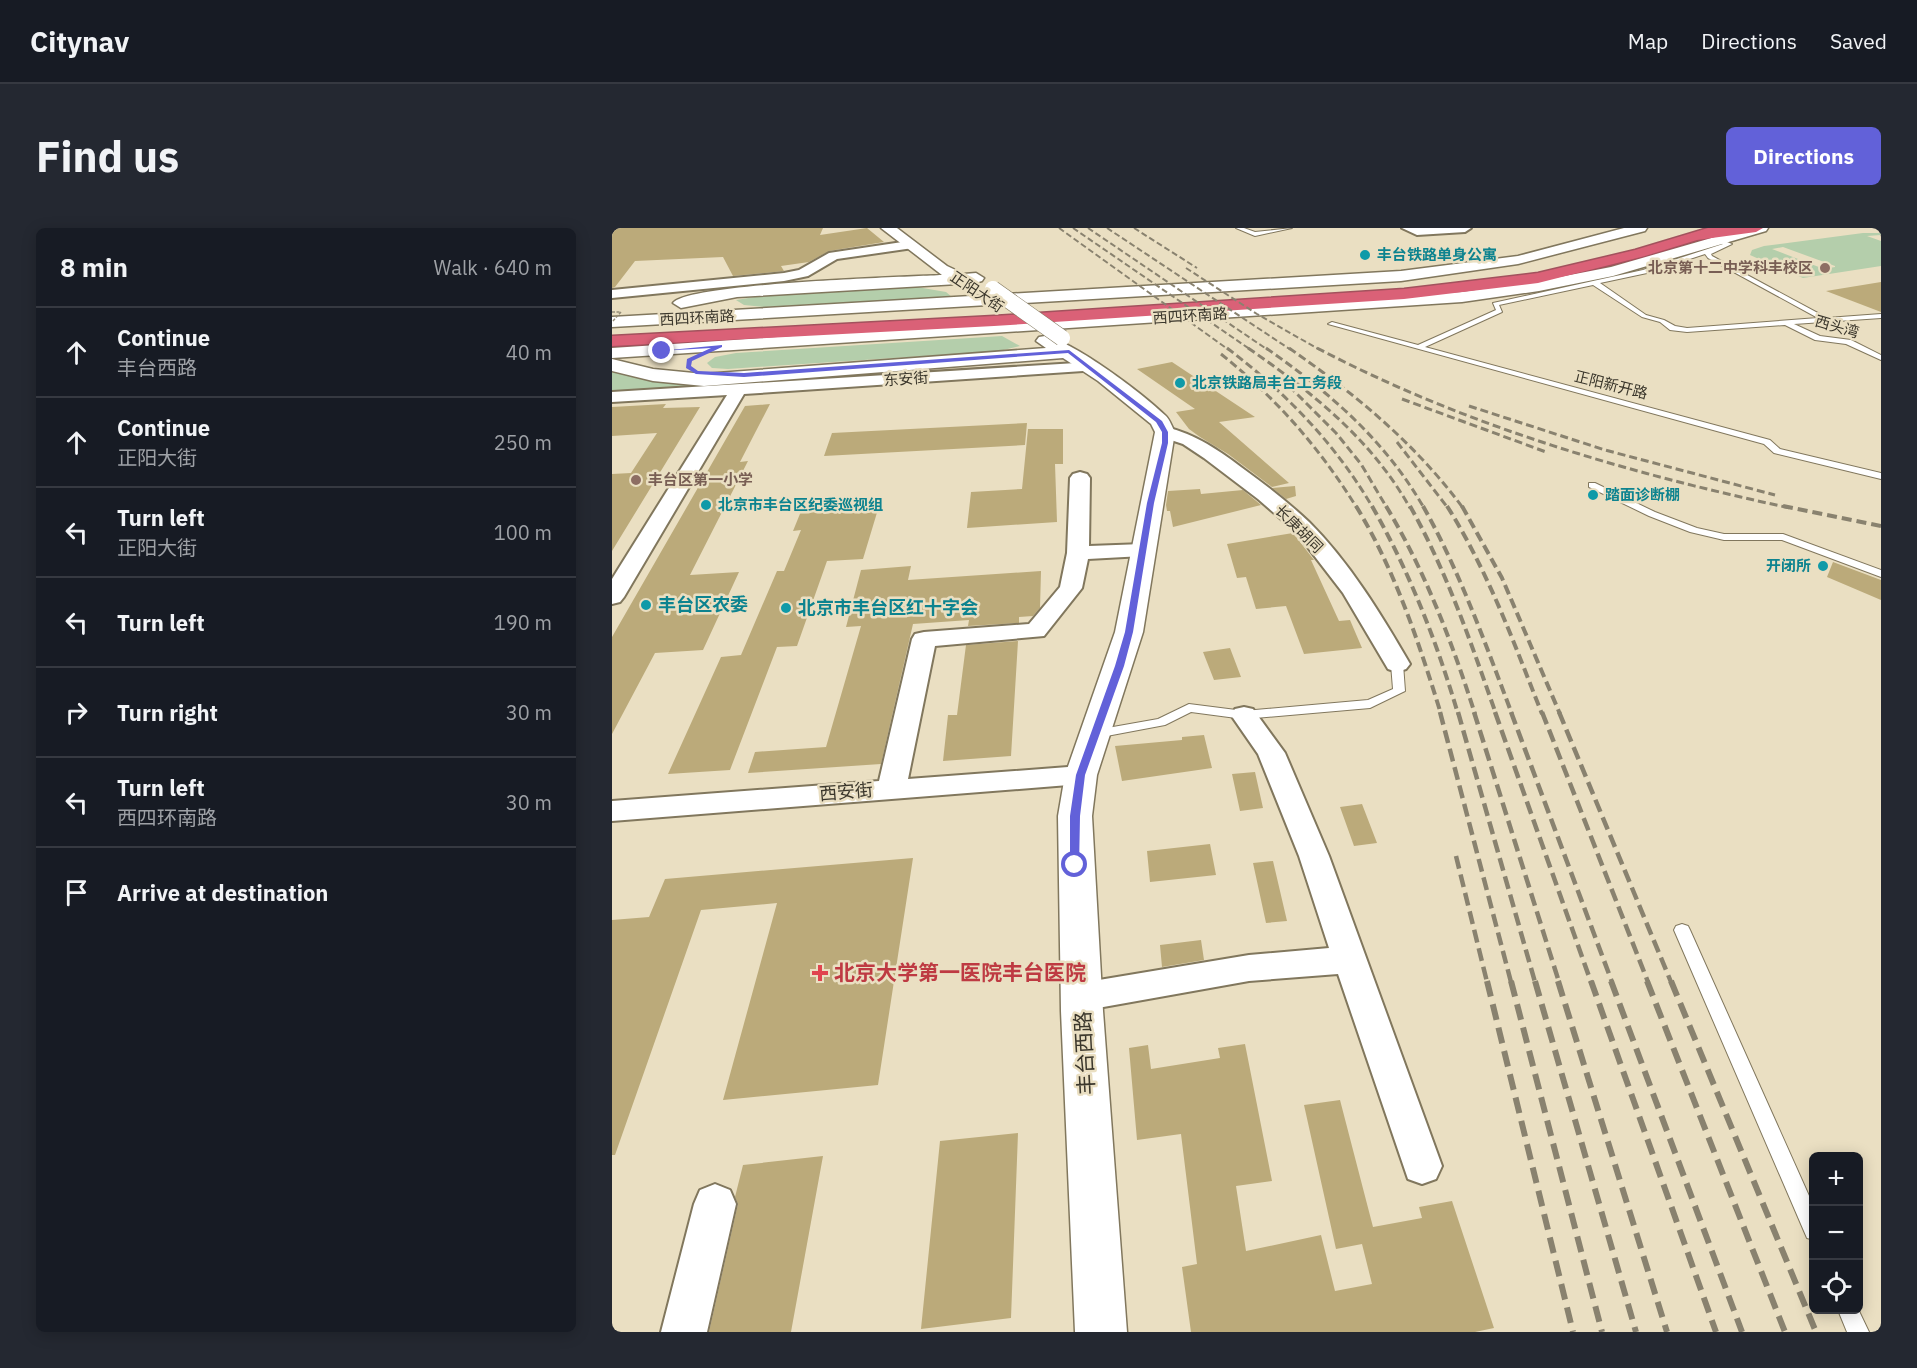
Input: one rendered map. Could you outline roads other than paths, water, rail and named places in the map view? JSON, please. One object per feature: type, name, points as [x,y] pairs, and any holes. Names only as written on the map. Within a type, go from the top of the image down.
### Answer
[{"type":"highway","points":[[1703,240],[1759,228]]},
{"type":"highway","name":"西四环南路","points":[[612,341],[994,321],[1356,298],[1538,278],[1703,240]]},
{"type":"highway","name":"西四环南路","points":[[612,330],[748,324],[1420,282],[1703,240]]},
{"type":"highway","points":[[1436,299],[1538,278]]},
{"type":"main road","name":"正阳大街","points":[[888,228],[942,269],[977,284]]},
{"type":"main road","name":"正阳大街","points":[[911,228],[950,256],[977,284],[1092,367],[1159,421],[1165,432]]},
{"type":"main road","name":"西四环南路","points":[[612,322],[1401,276],[1518,260],[1640,228]]},
{"type":"main road","name":"西四环南路","points":[[612,353],[1486,294],[1580,278],[1623,268],[1703,240],[1759,228]]},
{"type":"main road","points":[[745,316],[722,309],[722,304],[726,299],[763,284]]},
{"type":"main road","points":[[612,317],[763,284],[977,284]]},
{"type":"main road","points":[[612,365],[680,379],[741,383],[1058,344]]},
{"type":"main road","points":[[720,346],[689,360],[688,367],[696,372],[741,383]]},
{"type":"main road","points":[[1081,775],[1129,632],[1154,482],[1165,443],[1165,432]]},
{"type":"main road","name":"丰台西路","points":[[1081,775],[1075,826],[1101,1332]]},
{"type":"street","points":[[1412,230],[1465,228]]},
{"type":"street","points":[[612,294],[763,284],[803,273],[834,256],[909,244]]},
{"type":"street","name":"东安街","points":[[612,397],[741,383],[1092,367]]},
{"type":"street","points":[[612,597],[741,383]]},
{"type":"street","name":"长庚胡同","points":[[1165,432],[1179,434],[1191,440],[1248,482],[1303,528],[1367,609],[1397,664]]},
{"type":"street","points":[[892,788],[924,639],[1036,631],[1071,588],[1078,553],[1080,478]]},
{"type":"street","points":[[1078,553],[1143,550]]},
{"type":"street","points":[[612,558],[637,556]]},
{"type":"street","points":[[1244,715],[1271,753],[1314,856],[1422,1166]]},
{"type":"street","name":"西安街","points":[[612,811],[1081,775]]},
{"type":"street","points":[[1082,997],[1249,968],[1351,960]]},
{"type":"street","points":[[684,1332],[715,1204]]},
{"type":"lane","points":[[1239,228],[1255,234],[1289,228]]},
{"type":"lane","points":[[1773,228],[1783,231]]},
{"type":"lane","points":[[1418,348],[1500,312],[1495,304],[1648,271],[1700,254],[1703,240]]},
{"type":"lane","points":[[1703,240],[1710,257],[1826,320]]},
{"type":"lane","points":[[1596,284],[1644,316],[1662,321],[1673,328],[1687,330],[1881,316]]},
{"type":"lane","name":"西头湾","points":[[1786,323],[1818,338],[1848,342],[1881,358]]},
{"type":"lane","name":"正阳新开路","points":[[1332,324],[1656,410],[1767,442],[1777,451],[1881,476]]},
{"type":"lane","points":[[1592,485],[1652,514],[1694,530],[1724,537],[1783,537],[1881,574]]},
{"type":"lane","points":[[1096,734],[1161,722],[1189,708],[1244,715],[1370,704],[1399,691],[1397,664]]},
{"type":"lane","points":[[1682,930],[1809,1220]]},
{"type":"lane","points":[[1850,1314],[1858,1332]]},
{"type":"railway","points":[[1059,228],[1229,350]]},
{"type":"railway","points":[[1073,228],[1251,350]]},
{"type":"railway","points":[[1088,228],[1268,350]]},
{"type":"railway","points":[[1107,228],[1291,350]]},
{"type":"railway","points":[[1134,228],[1197,268]]},
{"type":"railway","points":[[1186,268],[1257,314],[1320,350]]},
{"type":"railway","points":[[1227,348],[1249,365],[1308,420],[1342,462],[1373,508]]},
{"type":"railway","points":[[1248,348],[1295,382],[1339,419],[1378,460],[1410,508]]},
{"type":"railway","points":[[1266,348],[1312,382],[1354,419],[1392,460],[1424,508]]},
{"type":"railway","points":[[1289,348],[1383,421],[1425,462],[1463,508]]},
{"type":"railway","points":[[1317,348],[1431,401],[1548,444],[1668,479],[1790,508]]},
{"type":"railway","points":[[1221,354],[1261,388],[1296,425],[1328,465],[1357,508]]},
{"type":"railway","points":[[1289,386],[1336,433],[1361,464],[1387,508]]},
{"type":"railway","points":[[1402,399],[1546,452]]},
{"type":"railway","points":[[1469,406],[1605,450],[1775,495]]},
{"type":"railway","points":[[1397,442],[1448,508]]},
{"type":"railway","points":[[1356,506],[1394,581],[1415,634],[1441,714]]},
{"type":"railway","points":[[1372,506],[1421,607],[1458,714]]},
{"type":"railway","points":[[1386,506],[1425,581],[1457,660],[1475,714]]},
{"type":"railway","points":[[1410,506],[1447,582],[1496,714]]},
{"type":"railway","points":[[1423,506],[1460,582],[1512,714]]},
{"type":"railway","points":[[1447,506],[1488,582],[1542,714]]},
{"type":"railway","points":[[1462,506],[1502,578],[1560,714]]},
{"type":"railway","points":[[1783,506],[1881,526]]},
{"type":"railway","points":[[1440,712],[1511,982]]},
{"type":"railway","points":[[1458,712],[1535,982]]},
{"type":"railway","points":[[1474,712],[1559,982]]},
{"type":"railway","points":[[1495,712],[1591,982]]},
{"type":"railway","points":[[1511,712],[1612,982]]},
{"type":"railway","points":[[1542,712],[1648,982]]},
{"type":"railway","points":[[1559,712],[1671,982]]},
{"type":"railway","points":[[1456,856],[1487,982]]},
{"type":"railway","points":[[1487,981],[1573,1332]]},
{"type":"railway","points":[[1511,981],[1602,1332]]},
{"type":"railway","points":[[1535,981],[1636,1332]]},
{"type":"railway","points":[[1558,981],[1667,1332]]},
{"type":"railway","points":[[1591,981],[1716,1332]]},
{"type":"railway","points":[[1611,981],[1742,1332]]},
{"type":"railway","points":[[1647,981],[1785,1332]]},
{"type":"railway","points":[[1671,981],[1816,1332]]},
{"type":"place","name":"丰台铁路单身公寓","points":[[1365,255]]},
{"type":"place","name":"北京第十二中学科丰校区","points":[[1825,268]]},
{"type":"place","name":"北京铁路局丰台工务段","points":[[1180,383]]},
{"type":"place","name":"丰台区第一小学","points":[[636,480]]},
{"type":"place","name":"踏面诊断棚","points":[[1593,495]]},
{"type":"place","name":"北京市丰台区纪委巡视组","points":[[706,505]]},
{"type":"place","name":"开闭所","points":[[1823,566]]},
{"type":"place","name":"丰台区农委","points":[[646,605]]},
{"type":"place","name":"北京市丰台区红十字会","points":[[786,608]]},
{"type":"place","name":"北京大学第一医院丰台医院","points":[[820,973]]}]
